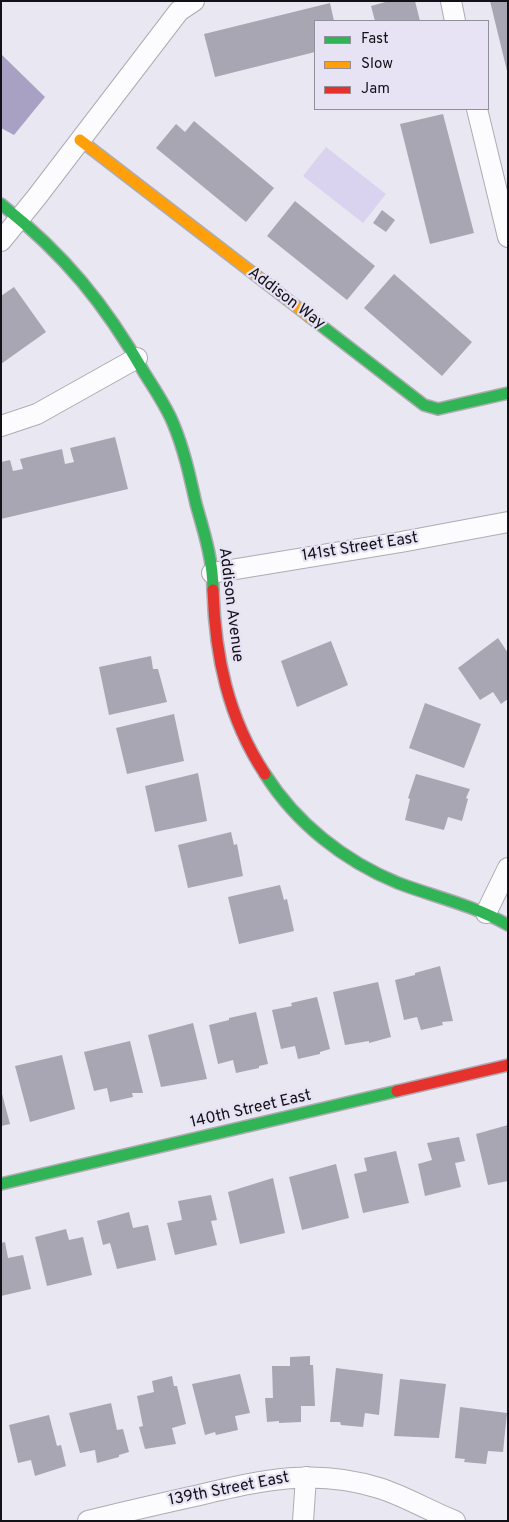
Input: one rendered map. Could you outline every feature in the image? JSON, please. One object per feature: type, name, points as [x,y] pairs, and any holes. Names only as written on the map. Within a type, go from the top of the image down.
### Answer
[{"type":"street","points":[[1,241],[179,11],[194,1]]},
{"type":"street","points":[[450,1],[455,20]]},
{"type":"street","points":[[477,110],[508,237]]},
{"type":"street","name":"Addison Way","points":[[80,140],[424,405],[438,409],[508,393]]},
{"type":"street","name":"Addison Avenue","points":[[1,204],[44,239],[69,265],[103,306],[137,358],[173,424],[182,447],[212,573],[221,668],[228,697],[248,748],[275,790],[312,830],[356,862],[397,882],[456,901],[486,913],[508,925]]},
{"type":"street","points":[[1,426],[37,414],[137,358]]},
{"type":"street","name":"141st Street East","points":[[212,573],[401,542],[508,522]]},
{"type":"street","points":[[486,913],[508,868]]},
{"type":"street","name":"140th Street East","points":[[1,1184],[508,1065]]},
{"type":"street","points":[[304,1521],[306,1477]]},
{"type":"street","name":"139th Street East","points":[[88,1521],[246,1484],[266,1480],[306,1477],[354,1482],[378,1488],[401,1496],[456,1521]]},
{"type":"shaded area","points":[[1,54],[45,97],[14,135],[1,128]]},
{"type":"shaded area","points":[[326,147],[386,194],[363,223],[303,176]]},
{"type":"building","points":[[389,1],[415,1],[420,20],[375,20],[371,6]]},
{"type":"building","points":[[490,1],[508,1],[508,71],[507,71]]},
{"type":"building","points":[[330,3],[334,20],[314,20],[314,52],[215,77],[204,34]]},
{"type":"building","points":[[443,114],[474,233],[430,244],[400,124]]},
{"type":"building","points":[[194,121],[274,188],[246,222],[156,148],[176,124],[185,132]]},
{"type":"building","points":[[295,201],[375,266],[347,300],[267,236]]},
{"type":"building","points":[[382,210],[395,220],[386,232],[373,223]]},
{"type":"building","points":[[394,274],[472,342],[442,376],[364,308]]},
{"type":"building","points":[[14,287],[46,332],[1,364],[1,296]]},
{"type":"building","points":[[115,437],[128,489],[1,519],[1,462],[10,460],[13,471],[23,469],[20,459],[62,449],[65,464],[74,462],[70,448]]},
{"type":"building","points":[[498,638],[508,653],[508,699],[501,704],[493,692],[480,700],[458,668]]},
{"type":"building","points":[[331,641],[348,685],[297,707],[281,661]]},
{"type":"building","points":[[151,656],[153,669],[158,669],[167,702],[109,715],[99,667]]},
{"type":"building","points":[[425,703],[481,724],[464,768],[409,748]]},
{"type":"building","points":[[174,714],[184,761],[127,774],[116,728]]},
{"type":"building","points":[[198,773],[207,821],[155,832],[145,786]]},
{"type":"building","points":[[416,774],[470,789],[466,798],[468,799],[462,821],[448,817],[444,830],[405,820],[410,799],[408,798]]},
{"type":"building","points":[[231,832],[234,845],[237,844],[243,876],[188,888],[178,845]]},
{"type":"building","points":[[280,885],[284,900],[287,899],[294,931],[239,944],[228,897]]},
{"type":"building","points":[[440,966],[453,1021],[442,1022],[443,1025],[421,1030],[417,1017],[404,1020],[395,980]]},
{"type":"building","points":[[378,982],[391,1037],[369,1043],[369,1041],[345,1045],[333,992]]},
{"type":"building","points":[[317,997],[330,1049],[320,1052],[320,1054],[298,1059],[295,1046],[281,1049],[272,1010],[292,1006],[291,1003]]},
{"type":"building","points":[[256,1012],[268,1064],[236,1073],[233,1060],[218,1064],[209,1025]]},
{"type":"building","points":[[193,1023],[207,1079],[161,1087],[148,1035]]},
{"type":"building","points":[[130,1041],[143,1093],[132,1093],[133,1097],[110,1102],[107,1088],[94,1091],[84,1052]]},
{"type":"building","points":[[62,1055],[75,1109],[30,1122],[15,1066]]},
{"type":"building","points":[[1,1090],[10,1124],[1,1126]]},
{"type":"building","points":[[508,1125],[508,1181],[488,1185],[476,1134]]},
{"type":"building","points":[[459,1137],[465,1161],[455,1163],[461,1187],[425,1196],[418,1164],[432,1160],[427,1143]]},
{"type":"building","points":[[396,1151],[409,1203],[363,1213],[354,1174],[367,1171],[364,1158]]},
{"type":"building","points":[[336,1164],[349,1218],[302,1230],[289,1177]]},
{"type":"building","points":[[273,1178],[285,1233],[240,1244],[228,1192]]},
{"type":"building","points":[[211,1195],[217,1220],[211,1221],[217,1245],[175,1255],[167,1223],[182,1220],[178,1201]]},
{"type":"building","points":[[129,1212],[133,1228],[148,1225],[156,1260],[117,1269],[110,1243],[103,1245],[97,1221]]},
{"type":"building","points":[[66,1229],[69,1240],[83,1237],[92,1275],[47,1286],[35,1237]]},
{"type":"building","points":[[5,1242],[8,1258],[23,1255],[31,1289],[1,1296],[1,1243]]},
{"type":"building","points":[[310,1356],[310,1365],[313,1365],[315,1406],[301,1406],[301,1422],[267,1422],[265,1398],[273,1398],[272,1366],[290,1366],[290,1357]]},
{"type":"building","points":[[336,1368],[383,1374],[379,1415],[365,1413],[363,1427],[330,1422]]},
{"type":"building","points":[[240,1374],[250,1413],[235,1416],[238,1430],[216,1435],[215,1432],[205,1435],[192,1384]]},
{"type":"building","points":[[172,1376],[174,1386],[177,1386],[186,1424],[172,1428],[176,1444],[145,1449],[139,1427],[143,1426],[137,1396],[154,1392],[152,1381]]},
{"type":"building","points":[[400,1379],[446,1384],[439,1438],[394,1436]]},
{"type":"building","points":[[111,1403],[117,1430],[123,1429],[129,1452],[97,1463],[95,1450],[80,1453],[69,1413]]},
{"type":"building","points":[[460,1407],[507,1413],[503,1452],[488,1451],[486,1464],[464,1462],[465,1459],[455,1458]]},
{"type":"building","points":[[49,1415],[57,1446],[61,1445],[66,1466],[35,1476],[31,1460],[18,1463],[9,1425]]},
{"type":"traffic: fast","points":[[1,204],[64,261],[82,282],[114,325],[164,404],[177,433],[208,546],[213,590]]},
{"type":"traffic: fast","points":[[310,317],[424,405],[438,409],[508,393]]},
{"type":"traffic: fast","points":[[265,774],[277,792],[306,824],[340,852],[359,864],[398,883],[468,907],[508,925]]},
{"type":"traffic: fast","points":[[1,1184],[397,1091]]},
{"type":"traffic: slow","points":[[80,140],[310,317]]},
{"type":"traffic: jam","points":[[213,590],[217,639],[226,686],[242,731],[252,753],[265,774]]},
{"type":"traffic: jam","points":[[397,1091],[508,1065]]}]
